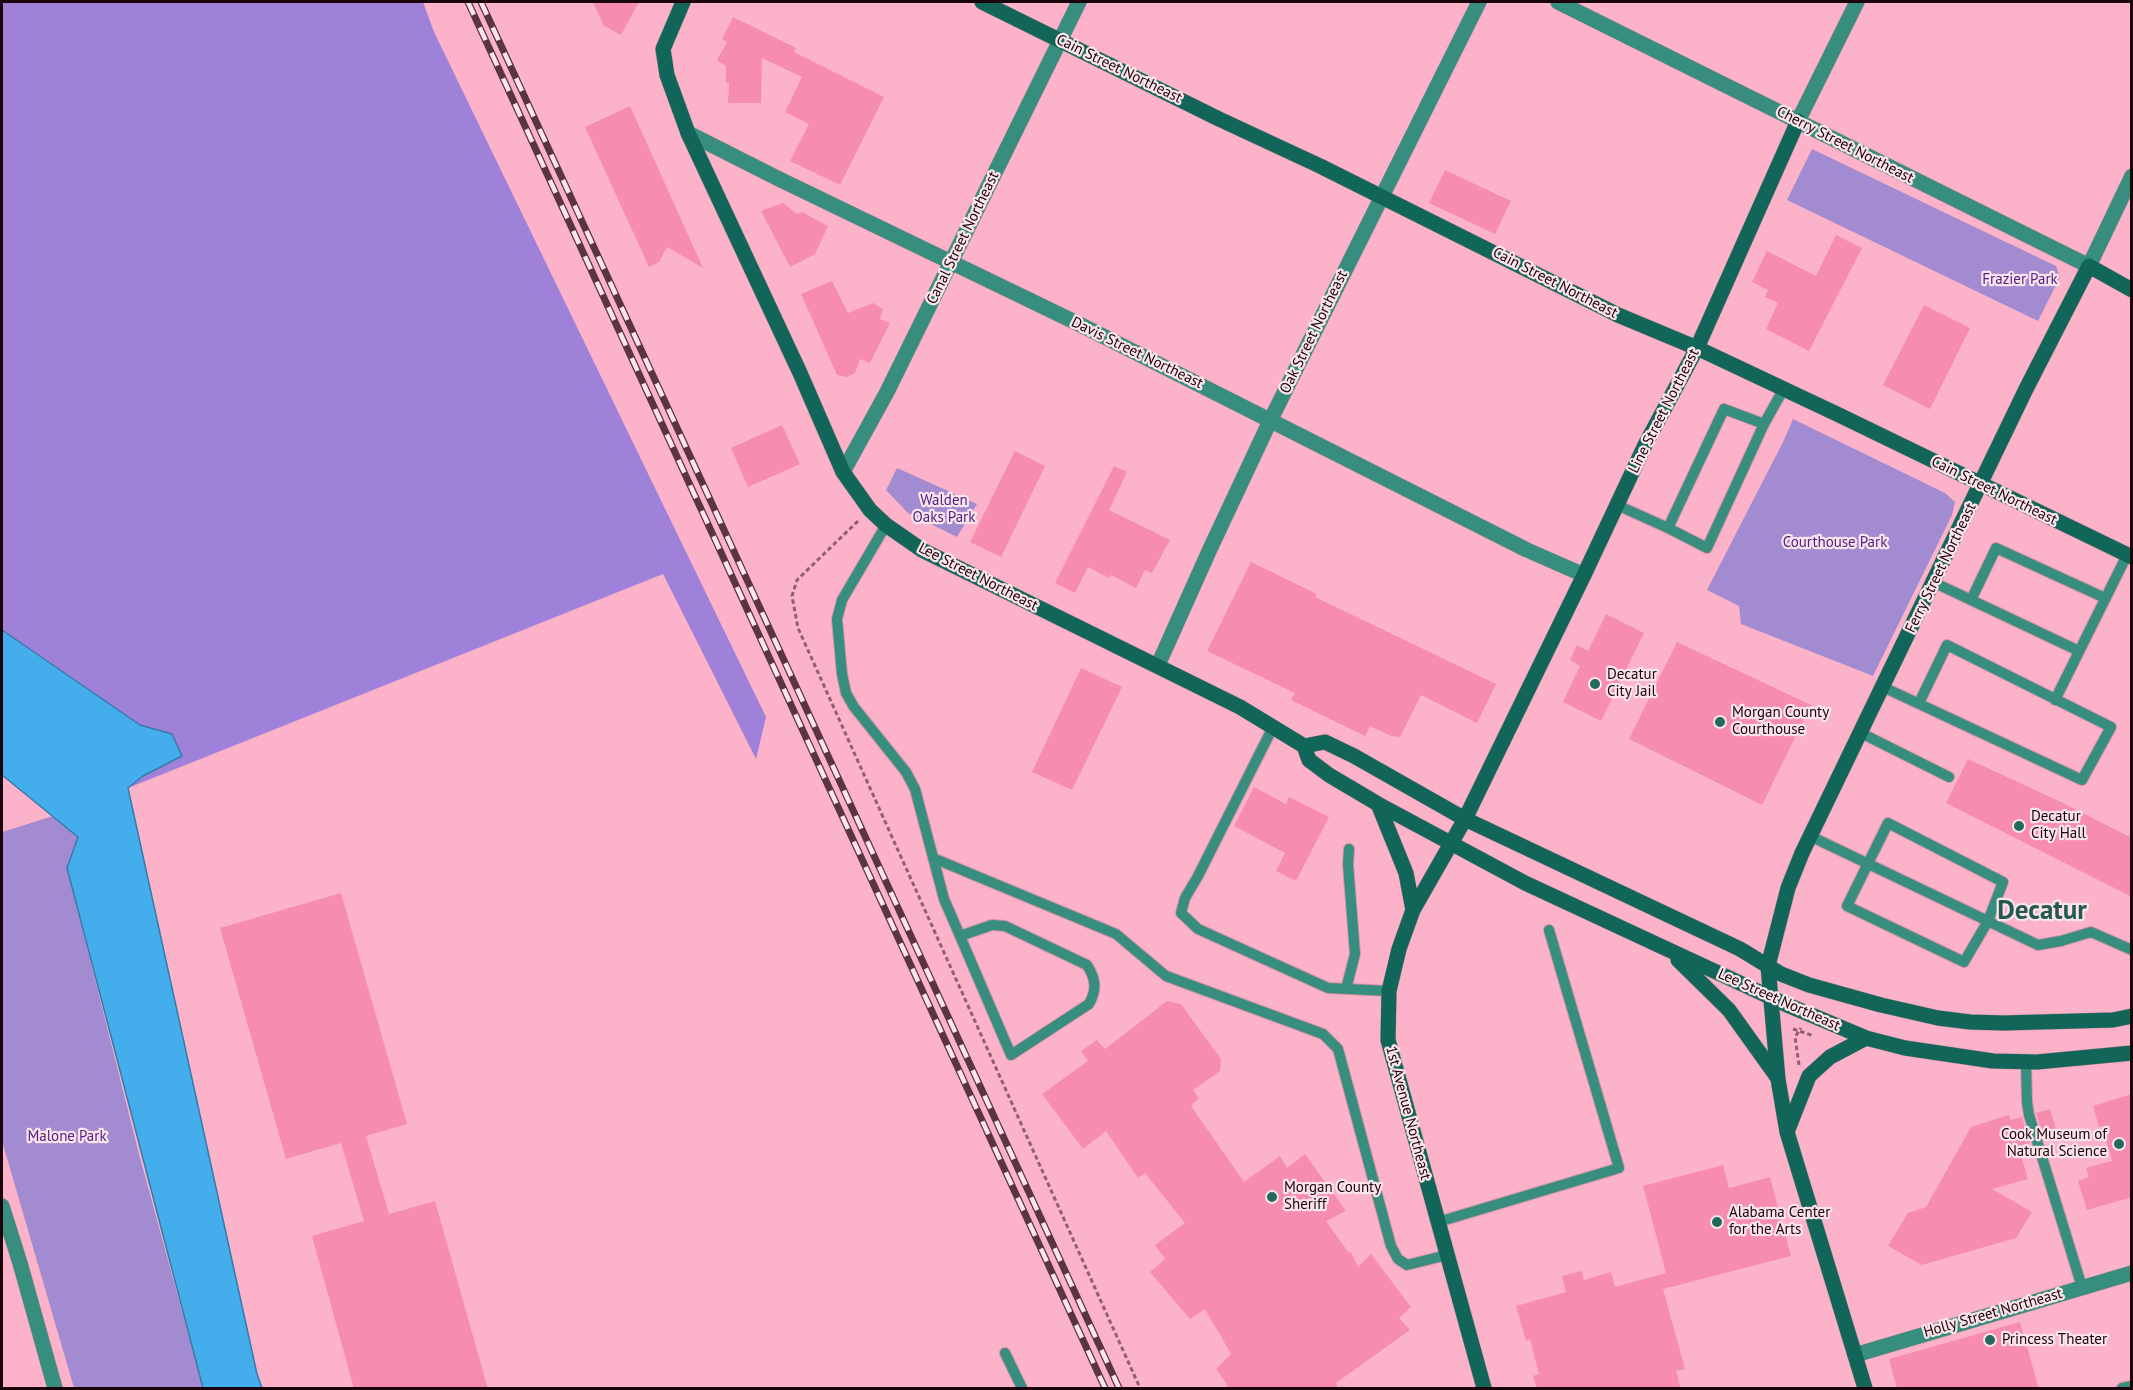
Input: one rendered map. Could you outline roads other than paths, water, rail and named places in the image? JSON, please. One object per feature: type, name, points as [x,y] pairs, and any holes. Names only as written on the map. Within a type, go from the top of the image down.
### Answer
[{"type":"street","name":"Lee Street Northeast","points":[[683,2],[663,49],[667,75],[688,133],[800,373],[843,472],[870,510],[886,525],[922,550],[1240,707],[1304,746],[1309,760],[1378,804],[1525,884],[1670,952],[1866,1038],[1905,1048],[1993,1061],[2026,1061],[2132,1053]]},
{"type":"street","name":"Cain Street Northeast","points":[[982,2],[1618,315],[1697,348],[1982,483],[2129,556]]},
{"type":"street","name":"Canal Street Northeast","points":[[843,472],[887,392],[1079,2]]},
{"type":"street","name":"Oak Street Northeast","points":[[1158,666],[1271,419],[1479,2]]},
{"type":"street","name":"Cherry Street Northeast","points":[[1558,2],[2089,266],[2132,290]]},
{"type":"street","name":"Line Street Northeast","points":[[1465,819],[1646,443],[1697,348],[1798,121],[1857,2]]},
{"type":"street","name":"Davis Street Northeast","points":[[688,133],[1584,575]]},
{"type":"street","name":"Ferry Street Northeast","points":[[1865,1389],[1787,1132],[1778,1079],[1768,966],[1791,879],[1810,836],[2026,389],[2132,176]]},
{"type":"street","name":"Lee Street Northeast","points":[[1304,746],[1324,742],[1354,756],[1465,819],[1740,949],[1768,966],[1809,985],[1900,1010],[1948,1019],[2004,1023],[2113,1020],[2132,1016]]},
{"type":"street","points":[[1378,804],[1406,873],[1413,910]]},
{"type":"street","points":[[1452,844],[1465,819]]},
{"type":"street","name":"1st Avenue Northeast","points":[[1452,844],[1413,910],[1399,949],[1389,991],[1388,1040],[1484,1389]]},
{"type":"street","points":[[1670,952],[1729,1010],[1778,1079]]},
{"type":"street","points":[[1787,1132],[1809,1076],[1830,1057],[1866,1038]]},
{"type":"street","points":[[2,1206],[55,1389]]},
{"type":"street","name":"Holly Street Northeast","points":[[1855,1355],[2132,1273]]},
{"type":"lane","points":[[1617,505],[1707,548],[1764,424],[1783,390]]},
{"type":"lane","points":[[1668,528],[1724,409],[1764,424]]},
{"type":"lane","points":[[886,525],[842,600],[837,619],[846,693],[854,707],[906,772],[915,789],[944,899],[1011,1055],[1089,1004],[1095,993],[1094,976],[1087,965],[1005,926],[992,925],[960,936]]},
{"type":"lane","points":[[1971,600],[1996,548],[2105,598]]},
{"type":"lane","points":[[2055,700],[2105,598],[2129,556]]},
{"type":"lane","points":[[1933,582],[2079,651]]},
{"type":"lane","points":[[1883,687],[2082,780],[2111,727],[1947,645],[1919,703]]},
{"type":"lane","points":[[1273,727],[1185,898],[1181,913],[1198,929],[1328,988],[1389,991]]},
{"type":"lane","points":[[1861,733],[1949,777]]},
{"type":"lane","points":[[1888,823],[2003,882],[1988,921],[1964,962],[1847,906],[1888,823]]},
{"type":"lane","points":[[1810,836],[2038,945],[2091,932],[2132,950]]},
{"type":"lane","points":[[1346,989],[1354,954],[1349,849]]},
{"type":"lane","points":[[933,858],[1116,934],[1166,976],[1323,1034],[1338,1049],[1390,1246],[1398,1259],[1407,1265],[1447,1255]]},
{"type":"lane","points":[[1438,1222],[1619,1168],[1549,930]]},
{"type":"lane","points":[[2026,1061],[2026,1102],[2077,1288]]},
{"type":"lane","points":[[1005,1353],[1022,1389]]},
{"type":"lane","points":[[2122,1389],[2132,1386]]},
{"type":"water","points":[[2,630],[140,725],[172,734],[182,756],[143,776],[128,788],[257,1374],[262,1388],[203,1388],[67,868],[78,837],[2,775]]},
{"type":"railway","points":[[468,2],[1105,1388]]},
{"type":"railway","points":[[481,2],[1119,1388]]},
{"type":"place","name":"Decatur City Jail","points":[[1595,684]]},
{"type":"place","name":"Morgan County Courthouse","points":[[1720,722]]},
{"type":"place","name":"Decatur City Hall","points":[[2019,826]]},
{"type":"place","name":"Cook Museum of Natural Science","points":[[2119,1144]]},
{"type":"place","name":"Morgan County Sheriff","points":[[1272,1197]]},
{"type":"place","name":"Alabama Center for the Arts","points":[[1717,1222]]},
{"type":"place","name":"Princess Theater","points":[[1990,1340]]},
{"type":"district","name":"Decatur","points":[[2042,911]]},
{"type":"park label","name":"Frazier Park","points":[[2020,280]]},
{"type":"park label","name":"Walden Oaks Park","points":[[944,510]]},
{"type":"park label","name":"Courthouse Park","points":[[1835,543]]},
{"type":"park label","name":"Malone Park","points":[[67,1137]]}]
